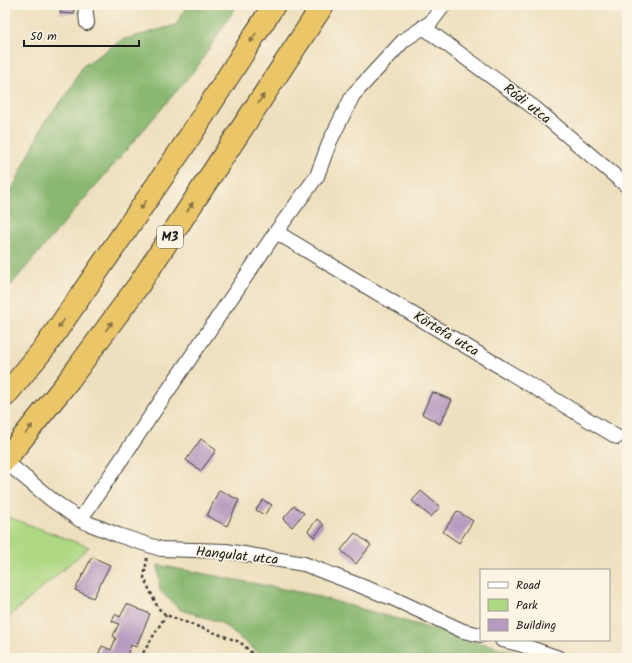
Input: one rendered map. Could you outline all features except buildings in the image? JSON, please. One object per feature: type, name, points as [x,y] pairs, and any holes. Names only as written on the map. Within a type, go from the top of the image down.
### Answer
[{"type":"highway","points":[[5,396],[46,346],[181,150],[274,5]]},
{"type":"highway","name":"M3","points":[[5,460],[69,380],[138,286],[323,5]]},
{"type":"street","points":[[85,5],[87,23]]},
{"type":"street","points":[[80,520],[276,232],[317,176],[330,141],[353,94],[403,41],[431,22],[444,5]]},
{"type":"street","name":"Ródi utca","points":[[424,27],[536,109],[627,186]]},
{"type":"street","name":"Körtefa utca","points":[[276,232],[617,437]]},
{"type":"street","name":"Hangulat utca","points":[[5,460],[52,500],[80,520],[161,550],[226,551],[304,564],[392,598],[463,631],[480,635]]},
{"type":"street","points":[[506,641],[559,658]]},
{"type":"path","points":[[148,545],[144,578],[158,608],[166,615],[240,642],[257,658]]},
{"type":"path","points":[[140,658],[166,615]]},
{"type":"green space","points":[[187,5],[237,5],[198,66],[10,286],[5,275],[5,204],[45,121],[67,94],[83,66],[122,40],[176,25]]},
{"type":"green space","points":[[8,517],[89,547],[5,620],[5,521]]},
{"type":"green space","points":[[158,565],[309,594],[535,658],[265,658],[220,622],[181,610],[160,591]]}]
